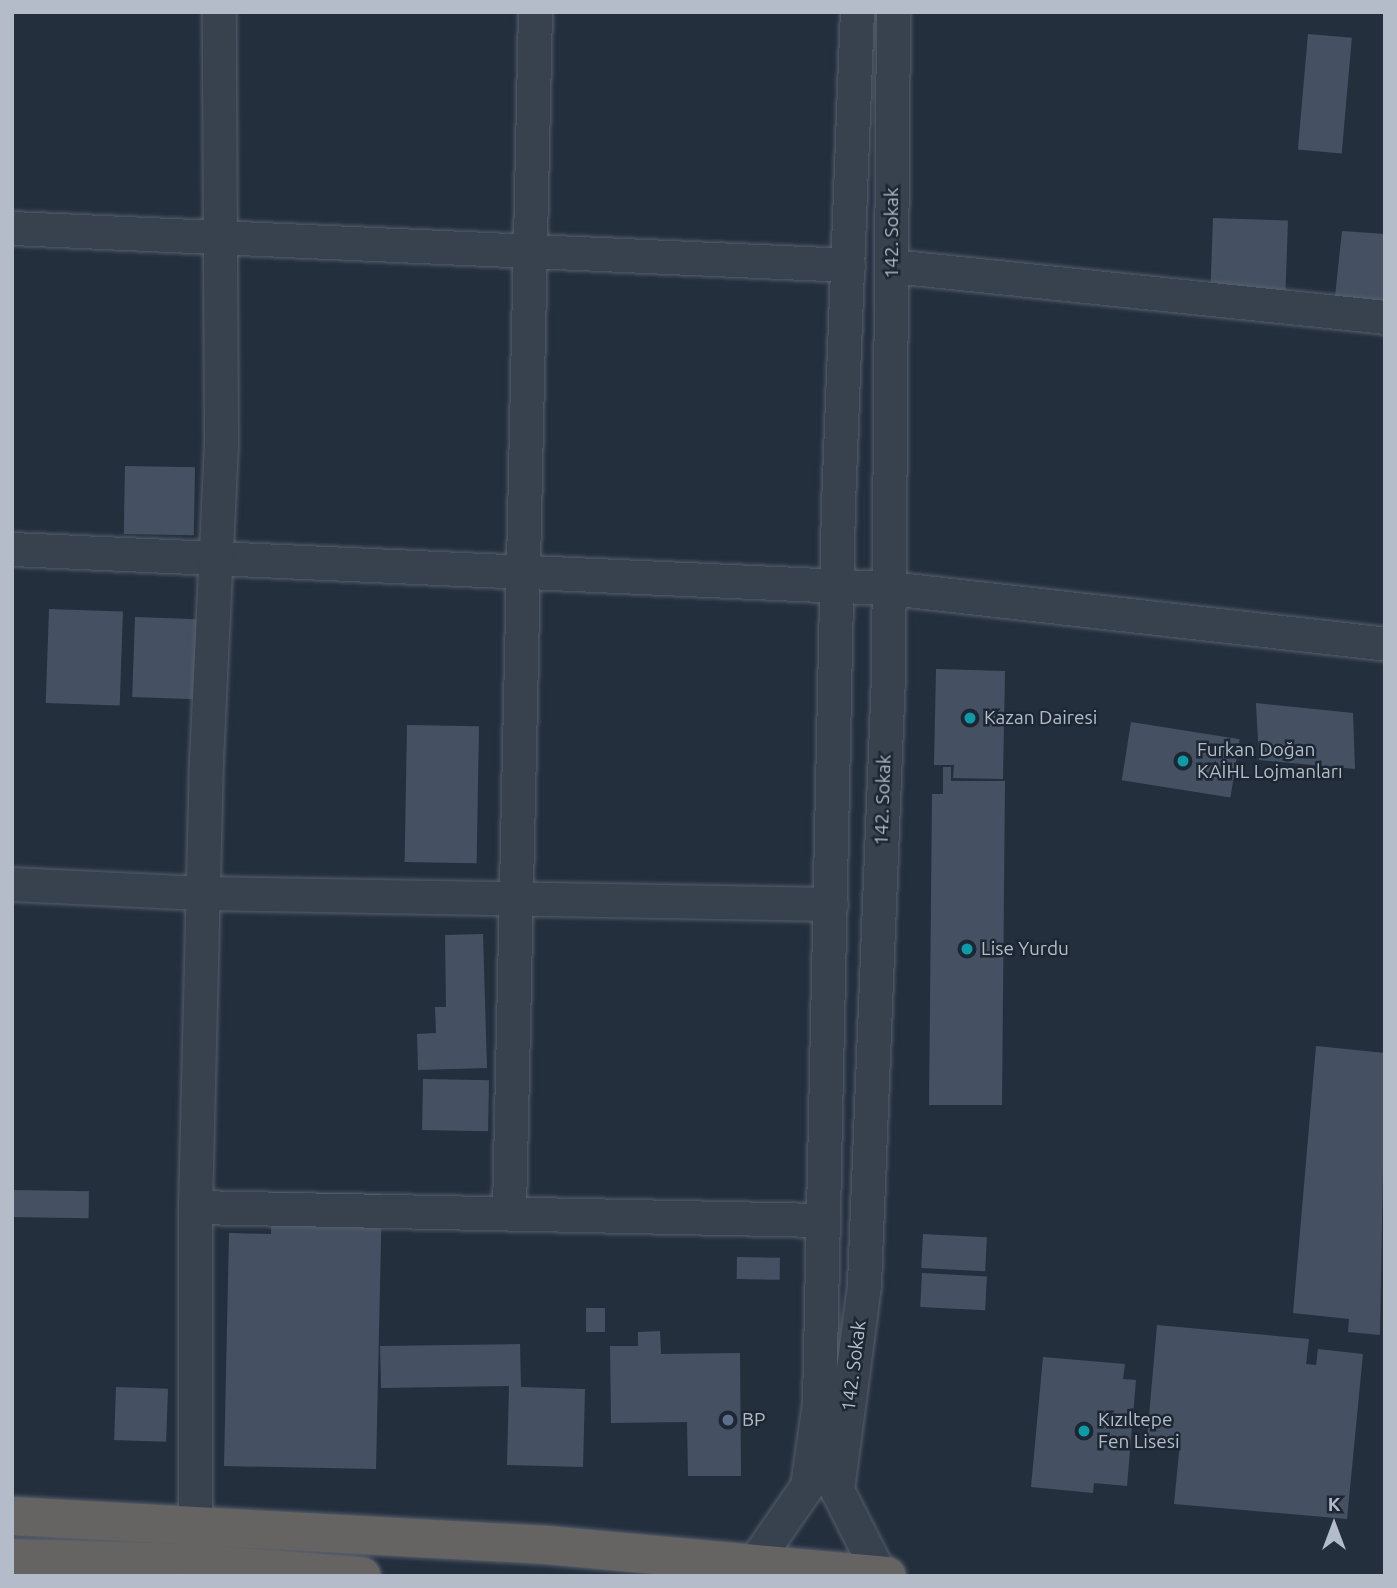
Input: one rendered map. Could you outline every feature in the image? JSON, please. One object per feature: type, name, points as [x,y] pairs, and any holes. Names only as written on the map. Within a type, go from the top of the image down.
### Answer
[{"type":"highway","points":[[12,1516],[195,1522],[883,1575]]},
{"type":"highway","points":[[12,1558],[195,1563],[361,1576]]},
{"type":"street","points":[[195,1522],[195,1207],[202,893],[215,558],[220,240],[219,12]]},
{"type":"street","points":[[509,1211],[535,12]]},
{"type":"street","points":[[753,1564],[807,1486],[819,1404],[837,586],[857,12]]},
{"type":"street","name":"142. Sokak","points":[[883,1575],[837,1490],[864,1284],[889,588],[893,12]]},
{"type":"street","points":[[12,228],[220,240],[848,265]]},
{"type":"street","points":[[892,266],[1385,317]]},
{"type":"street","points":[[12,549],[523,567],[889,588],[1385,643]]},
{"type":"street","points":[[12,884],[202,893],[831,904]]},
{"type":"street","points":[[195,1207],[509,1211],[823,1220]]},
{"type":"building","points":[[1308,34],[1352,38],[1342,153],[1298,150]]},
{"type":"building","points":[[1213,218],[1288,221],[1285,299],[1210,296]]},
{"type":"building","points":[[1342,231],[1385,234],[1385,311],[1334,306]]},
{"type":"building","points":[[125,466],[195,467],[194,535],[124,534]]},
{"type":"building","points":[[49,609],[123,612],[120,706],[46,703]]},
{"type":"building","points":[[135,617],[198,619],[195,699],[132,697]]},
{"type":"building","name":"Kazan Dairesi","points":[[936,669],[1005,671],[1003,779],[953,778],[954,765],[934,765]]},
{"type":"building","name":"Furkan Doğan KAİHL Lojmanları","points":[[1256,703],[1353,713],[1355,769],[1259,760]]},
{"type":"building","name":"Furkan Doğan KAİHL Lojmanları","points":[[1131,722],[1240,739],[1230,797],[1122,780]]},
{"type":"building","points":[[407,725],[479,726],[477,863],[405,862]]},
{"type":"building","name":"Lise Yurdu","points":[[943,767],[951,767],[951,781],[1005,781],[1002,1105],[929,1105],[932,794],[943,794]]},
{"type":"building","points":[[483,934],[487,1068],[418,1070],[417,1034],[436,1033],[435,1007],[446,1007],[445,935]]},
{"type":"building","points":[[1316,1046],[1385,1053],[1380,1335],[1348,1332],[1349,1319],[1293,1313]]},
{"type":"building","points":[[423,1079],[489,1080],[488,1131],[422,1130]]},
{"type":"building","points":[[12,1190],[89,1191],[89,1218],[12,1217]]},
{"type":"building","points":[[272,1192],[382,1194],[376,1469],[224,1466],[229,1233],[271,1234]]},
{"type":"building","points":[[923,1234],[987,1237],[985,1271],[921,1268]]},
{"type":"building","points":[[737,1257],[780,1258],[780,1280],[737,1279]]},
{"type":"building","points":[[922,1273],[987,1276],[985,1310],[920,1307]]},
{"type":"building","points":[[586,1308],[605,1308],[605,1332],[586,1332]]},
{"type":"building","points":[[1157,1325],[1309,1339],[1306,1364],[1316,1365],[1318,1349],[1363,1354],[1347,1519],[1174,1504],[1180,1442],[1147,1439]]},
{"type":"building","points":[[660,1331],[661,1354],[740,1353],[741,1476],[688,1476],[687,1422],[611,1423],[610,1346],[638,1346],[638,1332]]},
{"type":"building","points":[[520,1344],[521,1387],[585,1389],[583,1467],[507,1465],[509,1386],[381,1388],[380,1346]]},
{"type":"building","name":"Kızıltepe Fen Lisesi","points":[[1043,1357],[1125,1364],[1123,1379],[1136,1380],[1127,1486],[1094,1483],[1093,1493],[1031,1487]]},
{"type":"building","points":[[116,1387],[168,1389],[166,1442],[114,1440]]},
{"type":"place","name":"Kazan Dairesi","points":[[970,718]]},
{"type":"place","name":"Furkan Doğan KAİHL Lojmanları","points":[[1183,761]]},
{"type":"place","name":"Lise Yurdu","points":[[967,949]]},
{"type":"place","name":"BP","points":[[728,1420]]},
{"type":"place","name":"Kızıltepe Fen Lisesi","points":[[1084,1431]]}]
